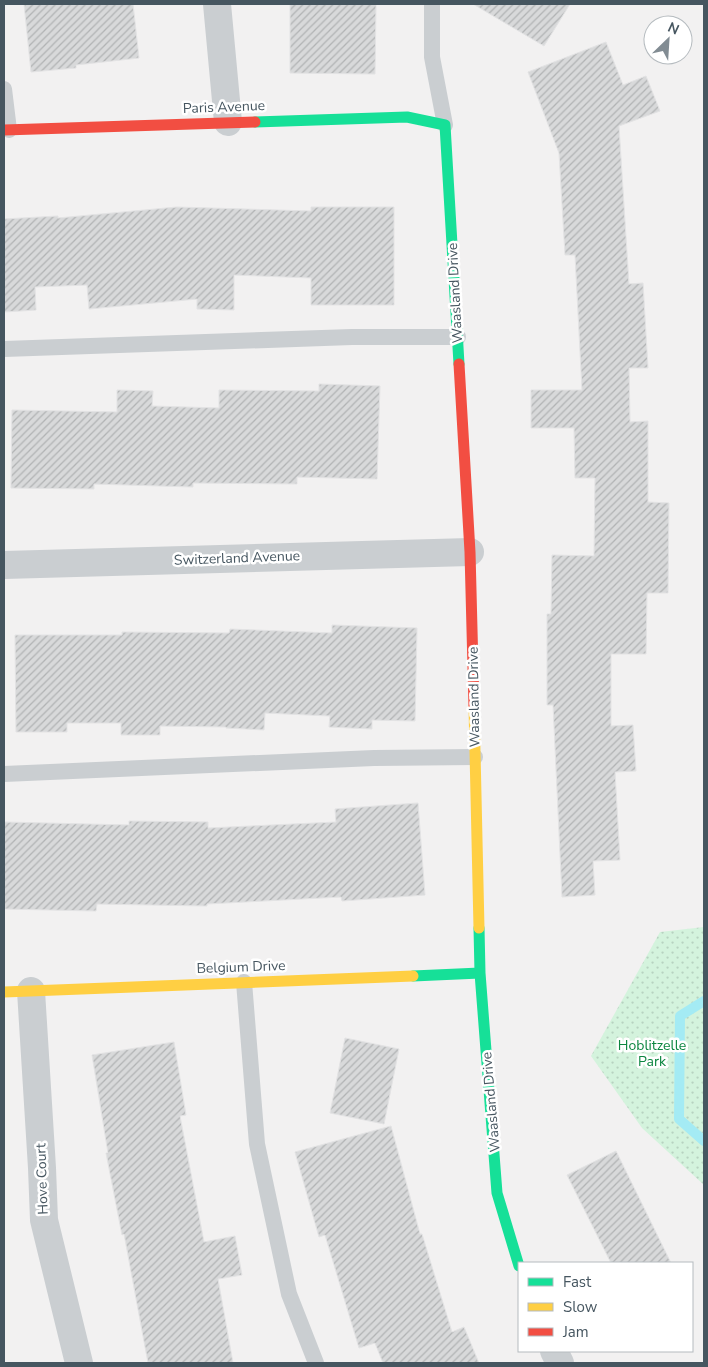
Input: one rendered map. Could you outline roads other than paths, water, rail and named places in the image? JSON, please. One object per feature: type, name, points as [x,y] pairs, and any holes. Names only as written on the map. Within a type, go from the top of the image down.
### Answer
[{"type":"street","points":[[217,4],[228,122]]},
{"type":"street","name":"Paris Avenue","points":[[6,130],[407,117],[445,125]]},
{"type":"street","name":"Waasland Drive","points":[[445,125],[470,552],[480,973],[497,1193],[518,1263]]},
{"type":"street","name":"Switzerland Avenue","points":[[4,565],[470,552]]},
{"type":"street","name":"Belgium Drive","points":[[4,992],[480,973]]},
{"type":"street","name":"Hove Court","points":[[31,991],[44,1220],[79,1363]]},
{"type":"lane","points":[[432,4],[432,57],[445,125]]},
{"type":"lane","points":[[4,90],[6,130]]},
{"type":"lane","points":[[4,349],[352,336],[458,337]]},
{"type":"lane","points":[[4,774],[374,758],[475,757]]},
{"type":"lane","points":[[244,982],[257,1144],[289,1294],[316,1363]]},
{"type":"waterway","points":[[704,1001],[680,1016],[679,1119],[704,1141]]},
{"type":"park label","name":"Hoblitzelle Park","points":[[652,1054]]}]
